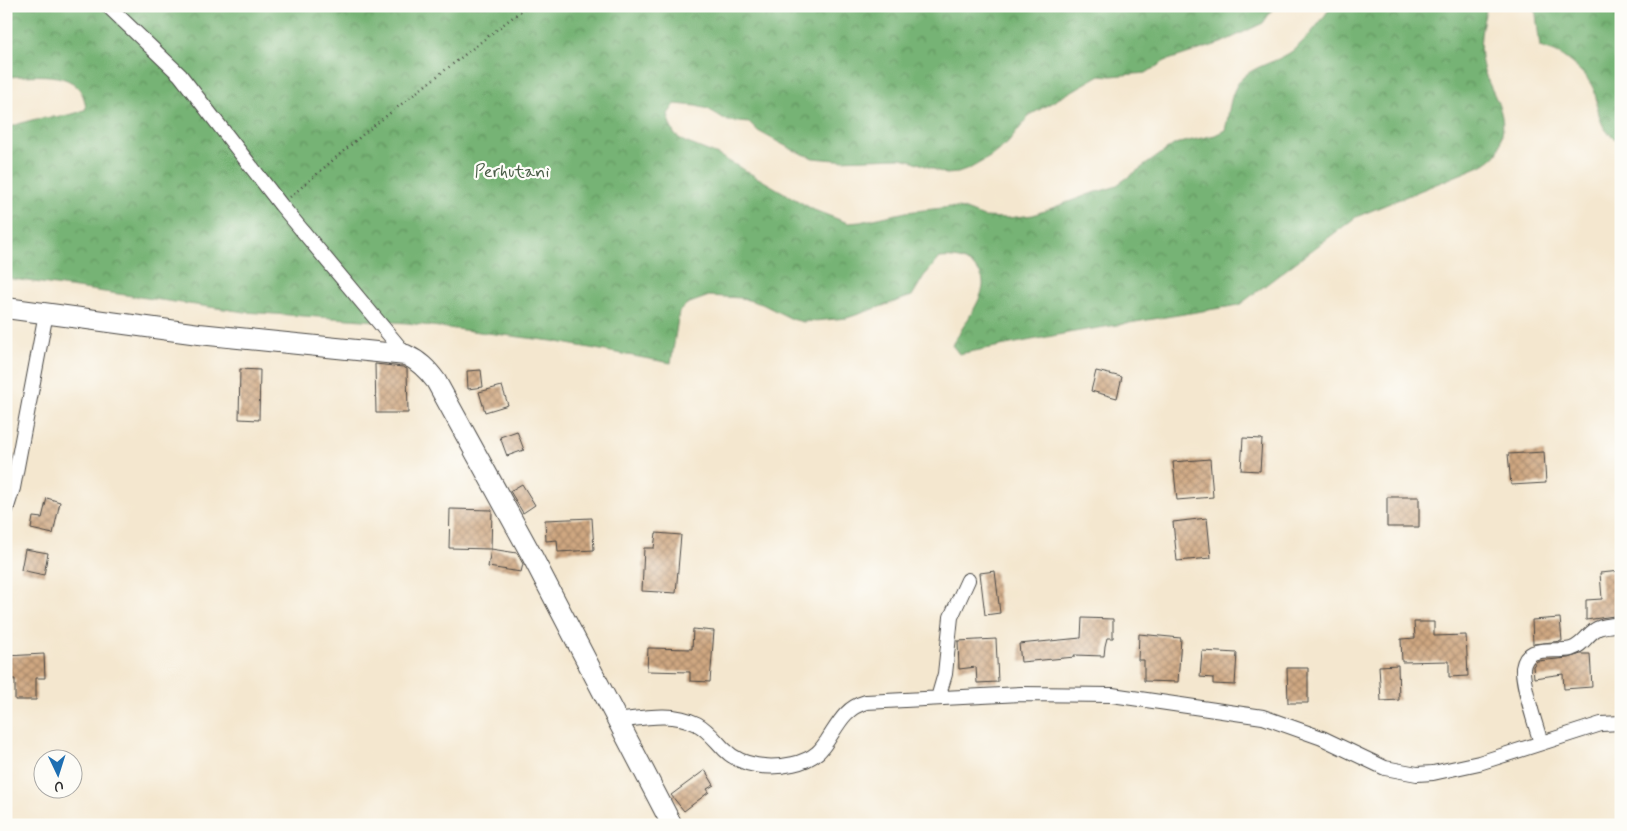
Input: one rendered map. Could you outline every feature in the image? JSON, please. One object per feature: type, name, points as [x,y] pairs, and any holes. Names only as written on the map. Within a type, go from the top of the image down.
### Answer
[{"type":"street","points":[[108,6],[180,75],[281,205],[406,355]]},
{"type":"street","points":[[6,308],[199,334],[406,355],[418,361],[436,381],[531,554],[672,825]]},
{"type":"street","points":[[6,510],[13,488],[46,313]]},
{"type":"street","points":[[938,698],[946,667],[951,617],[968,580]]},
{"type":"street","points":[[1541,743],[1524,681],[1523,669],[1529,655],[1540,651],[1571,649],[1602,626],[1621,624]]},
{"type":"street","points":[[617,721],[664,717],[696,723],[706,730],[735,759],[747,764],[763,766],[791,764],[806,760],[819,752],[845,714],[854,706],[866,702],[1021,694],[1112,695],[1263,717],[1322,738],[1386,768],[1417,774],[1479,763],[1601,724],[1621,723]]},
{"type":"path","points":[[281,205],[367,130],[526,6]]},
{"type":"green space","name":"Perhutani","points":[[6,6],[1275,6],[1263,23],[1221,43],[1165,61],[1146,73],[1100,75],[1030,115],[1008,143],[990,157],[958,173],[946,174],[901,158],[836,160],[813,158],[791,149],[758,131],[750,123],[728,121],[708,109],[675,104],[668,114],[670,125],[675,135],[685,142],[718,155],[814,210],[848,223],[906,212],[951,207],[963,209],[984,217],[1008,218],[1033,215],[1114,187],[1175,144],[1215,135],[1225,130],[1232,96],[1241,79],[1253,70],[1292,51],[1311,33],[1331,6],[1487,6],[1480,49],[1485,73],[1500,109],[1503,128],[1497,154],[1485,164],[1356,217],[1239,305],[1068,333],[959,354],[952,345],[976,305],[983,289],[983,282],[978,271],[969,263],[957,259],[940,258],[924,276],[912,296],[847,318],[803,322],[792,319],[762,304],[741,298],[709,296],[687,304],[679,312],[671,363],[552,341],[407,323],[245,312],[6,278],[6,129],[28,121],[65,116],[86,109],[83,96],[77,86],[68,80],[44,76],[6,77]]},
{"type":"green space","points":[[1535,6],[1621,6],[1621,138],[1616,139],[1605,129],[1600,117],[1594,90],[1585,76],[1560,54],[1540,47]]},
{"type":"building","points":[[375,364],[407,369],[408,413],[376,413]]},
{"type":"building","points":[[240,369],[260,370],[259,420],[239,419]]},
{"type":"building","points":[[481,370],[483,387],[468,389],[467,371]]},
{"type":"building","points":[[1096,371],[1122,377],[1117,398],[1091,391]]},
{"type":"building","points":[[502,386],[508,405],[485,412],[479,392]]},
{"type":"building","points":[[517,431],[524,450],[507,456],[500,437]]},
{"type":"building","points":[[1243,438],[1262,439],[1260,471],[1241,470]]},
{"type":"building","points":[[1544,452],[1546,483],[1511,485],[1508,454]]},
{"type":"building","points":[[1210,459],[1213,497],[1177,500],[1173,462]]},
{"type":"building","points":[[522,484],[535,505],[523,513],[510,491]]},
{"type":"building","points":[[1387,497],[1419,497],[1419,527],[1387,527]]},
{"type":"building","points":[[47,498],[60,502],[53,534],[31,529],[33,517],[42,518]]},
{"type":"building","points":[[450,509],[492,510],[491,549],[449,548]]},
{"type":"building","points":[[592,518],[594,550],[558,552],[557,540],[546,541],[545,520]]},
{"type":"building","points":[[1207,518],[1211,558],[1177,561],[1173,522]]},
{"type":"building","points":[[656,533],[681,535],[676,593],[642,591],[644,548],[654,548]]},
{"type":"building","points":[[25,549],[48,553],[44,575],[21,570]]},
{"type":"building","points":[[491,549],[517,553],[523,564],[521,572],[488,567]]},
{"type":"building","points":[[995,571],[1000,613],[985,615],[980,573]]},
{"type":"building","points":[[1621,571],[1621,615],[1586,620],[1586,600],[1602,599],[1600,573]]},
{"type":"building","points":[[1082,618],[1113,619],[1113,638],[1107,638],[1104,656],[1074,655],[1075,657],[1021,662],[1019,644],[1081,638]]},
{"type":"building","points":[[1560,618],[1562,641],[1533,644],[1532,620]]},
{"type":"building","points":[[1414,622],[1434,622],[1434,636],[1466,635],[1468,676],[1449,677],[1449,661],[1402,662],[1401,639],[1415,638]]},
{"type":"building","points":[[693,629],[714,631],[710,682],[690,681],[690,672],[647,671],[648,648],[692,649]]},
{"type":"building","points":[[1139,634],[1181,638],[1178,682],[1144,681],[1144,660],[1138,660]]},
{"type":"building","points":[[996,639],[998,682],[977,683],[976,667],[959,669],[958,641]]},
{"type":"building","points":[[1202,651],[1237,653],[1235,685],[1213,684],[1213,678],[1200,677]]},
{"type":"building","points":[[44,654],[45,678],[36,678],[36,700],[15,700],[15,679],[6,679],[6,656]]},
{"type":"building","points":[[1581,654],[1590,654],[1592,687],[1564,689],[1563,674],[1534,678],[1533,666],[1537,661],[1568,658]]},
{"type":"building","points":[[1398,665],[1399,700],[1381,701],[1379,666]]},
{"type":"building","points":[[1287,668],[1308,668],[1308,703],[1288,703]]},
{"type":"building","points":[[705,770],[714,785],[707,789],[709,792],[684,811],[671,795]]}]
